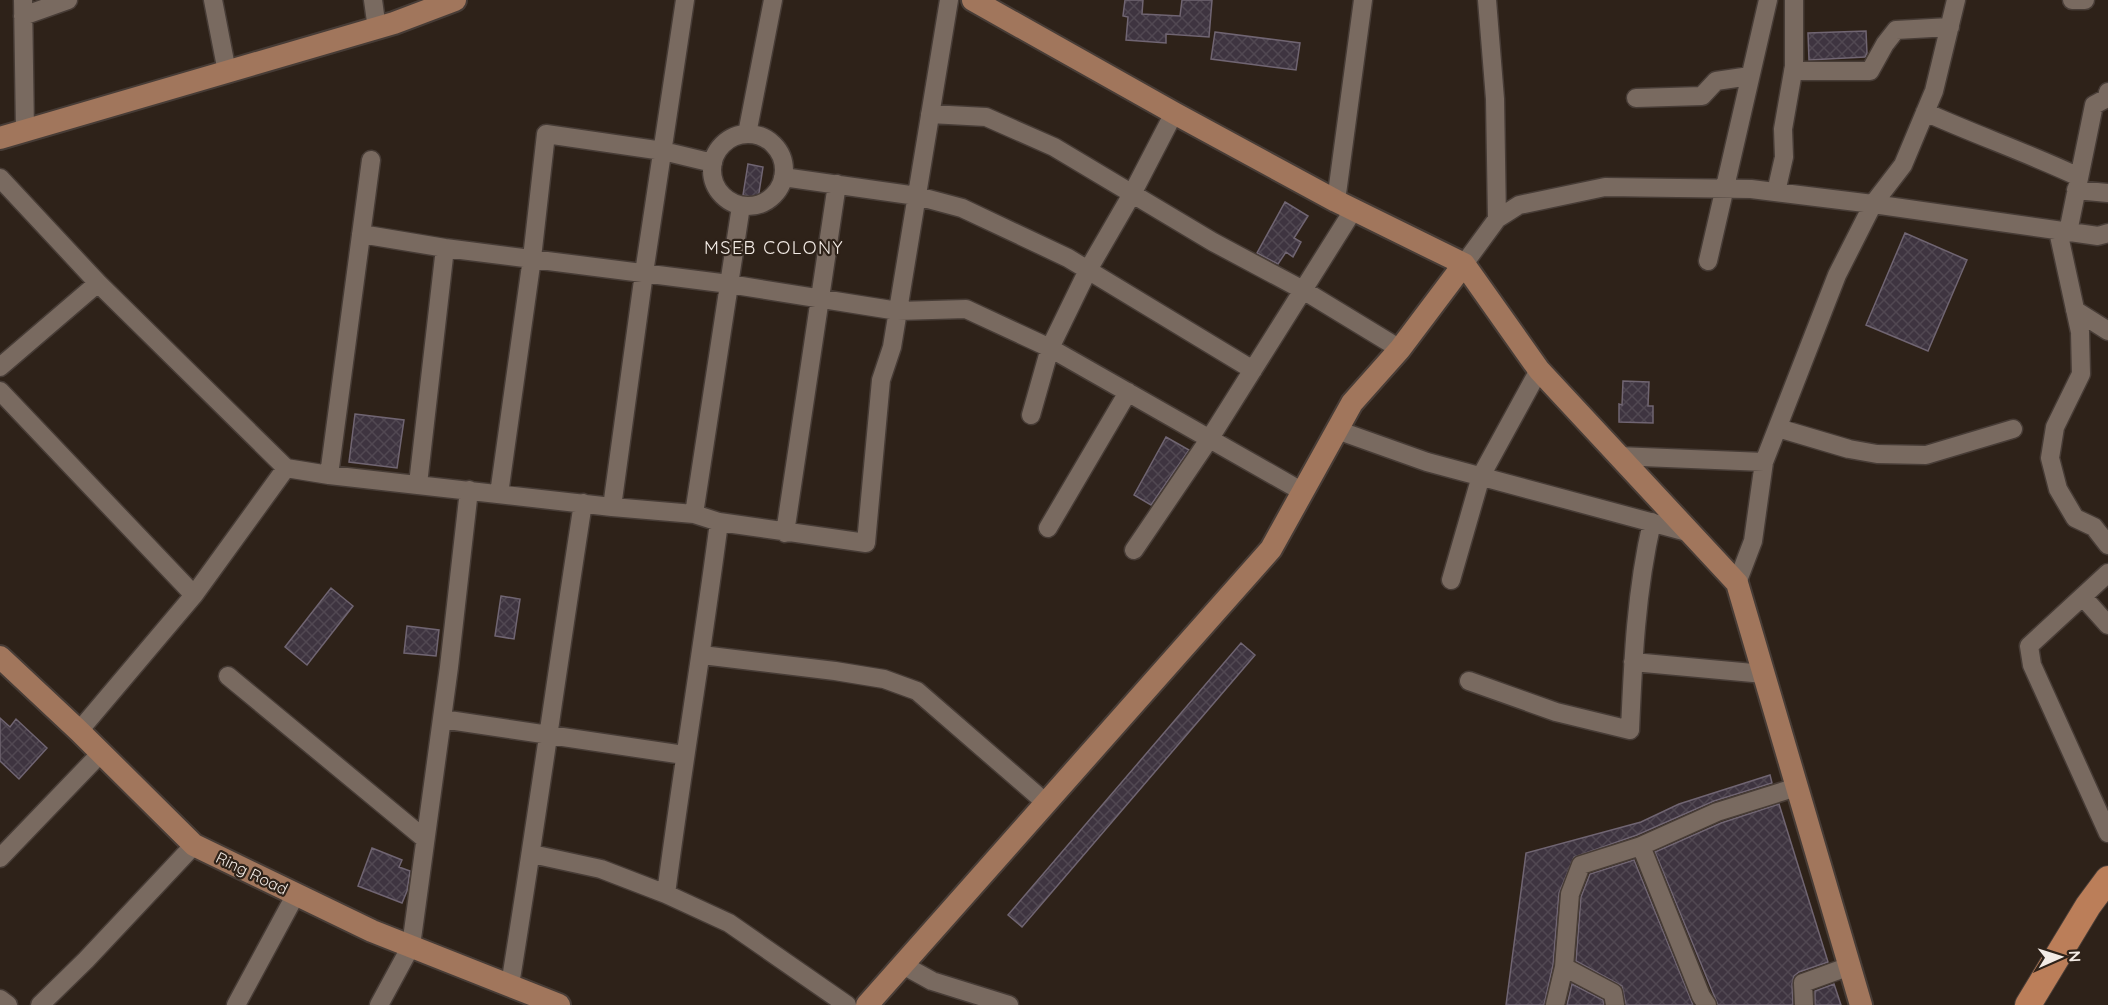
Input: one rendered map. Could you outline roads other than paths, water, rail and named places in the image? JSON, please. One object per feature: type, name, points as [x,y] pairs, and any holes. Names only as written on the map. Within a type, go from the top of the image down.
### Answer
[{"type":"highway","points":[[2028,1005],[2088,906],[2108,879]]},
{"type":"main road","points":[[0,138],[376,29],[455,0]]},
{"type":"main road","points":[[973,0],[1174,113],[1345,205],[1464,264],[1539,370],[1737,583],[1861,1005]]},
{"type":"main road","points":[[867,1005],[1271,549],[1352,403],[1400,349],[1464,264]]},
{"type":"main road","name":"Ring Road","points":[[2,664],[79,731],[194,844],[372,931],[559,1005]]},
{"type":"street","points":[[26,130],[23,8],[68,0]]},
{"type":"street","points":[[213,0],[227,72]]},
{"type":"street","points":[[373,0],[376,29]]},
{"type":"street","points":[[612,507],[685,0]]},
{"type":"street","points":[[747,134],[773,0]]},
{"type":"street","points":[[0,178],[98,283],[286,468],[329,475],[612,507],[694,514],[719,522],[866,543],[881,380],[892,347],[949,0]]},
{"type":"street","points":[[1134,550],[1210,438],[1303,291],[1345,205],[1363,0]]},
{"type":"street","points":[[1486,0],[1495,99],[1497,219]]},
{"type":"street","points":[[1708,261],[1768,0]]},
{"type":"street","points":[[1776,192],[1784,157],[1783,129],[1793,71],[1794,0]]},
{"type":"street","points":[[1737,583],[1753,541],[1764,462],[1837,275],[1873,204],[1904,165],[1934,91],[1956,0]]},
{"type":"street","points":[[2072,0],[2085,0]]},
{"type":"street","points":[[1793,71],[1870,71],[1896,30],[1950,27]]},
{"type":"street","points":[[1636,98],[1702,96],[1716,81],[1750,76]]},
{"type":"street","points":[[2108,96],[2094,105],[2078,183],[2063,231],[2080,332],[2081,374],[2055,427],[2050,458],[2058,489],[2075,518],[2094,527],[2108,545]]},
{"type":"street","points":[[1925,112],[2021,150],[2078,183],[2108,193]]},
{"type":"street","points":[[1031,415],[1050,348],[1088,270],[1132,194],[1174,113]]},
{"type":"street","points":[[930,114],[986,117],[1054,147],[1213,242],[1303,291],[1400,349]]},
{"type":"street","points":[[499,494],[532,258],[546,134],[663,151],[713,163]]},
{"type":"street","points":[[757,135],[767,140],[781,156],[783,177],[775,194],[768,200],[751,206],[741,206],[722,195],[715,185],[712,174],[713,163],[724,142],[735,136],[757,135]]},
{"type":"street","points":[[329,475],[371,160]]},
{"type":"street","points":[[783,177],[917,196],[962,208],[1068,258],[1253,370]]},
{"type":"street","points":[[785,533],[837,184]]},
{"type":"street","points":[[1464,264],[1497,219],[1519,205],[1605,187],[1751,189],[2105,236]]},
{"type":"street","points":[[694,514],[741,206]]},
{"type":"street","points":[[361,234],[445,248],[729,284],[898,311],[966,309],[1050,348],[1303,492]]},
{"type":"street","points":[[418,484],[445,248]]},
{"type":"street","points":[[0,367],[98,283]]},
{"type":"street","points":[[2075,310],[2108,331]]},
{"type":"street","points":[[1452,580],[1481,476],[1539,370]]},
{"type":"street","points":[[0,391],[194,594]]},
{"type":"street","points":[[1048,528],[1128,392]]},
{"type":"street","points":[[1778,428],[1849,449],[1877,454],[1926,455],[2013,429]]},
{"type":"street","points":[[1337,430],[1427,462],[1691,533]]},
{"type":"street","points":[[1618,456],[1764,462]]},
{"type":"street","points":[[79,731],[194,594],[286,468]]},
{"type":"street","points":[[379,1005],[411,946],[442,719],[469,490]]},
{"type":"street","points":[[510,986],[532,854],[583,503]]},
{"type":"street","points":[[666,894],[684,755],[702,655],[719,522]]},
{"type":"street","points":[[1470,681],[1556,712],[1630,730],[1635,625],[1643,558],[1652,522]]},
{"type":"street","points":[[2108,573],[2029,646],[2032,665],[2108,833]]},
{"type":"street","points":[[2083,597],[2108,625]]},
{"type":"street","points":[[702,655],[874,677],[917,691],[1046,803]]},
{"type":"street","points":[[1633,662],[1764,674]]},
{"type":"street","points":[[228,676],[425,839]]},
{"type":"street","points":[[442,719],[684,755]]},
{"type":"street","points":[[0,858],[100,754]]},
{"type":"street","points":[[1555,1005],[1564,967],[1570,894],[1581,865],[1641,846],[1717,812],[1797,787]]},
{"type":"street","points":[[40,1005],[86,960],[194,844]]},
{"type":"street","points":[[1641,846],[1701,996],[1707,1005]]},
{"type":"street","points":[[532,854],[601,869],[666,894],[729,923],[847,1005]]},
{"type":"street","points":[[236,1005],[296,894]]},
{"type":"street","points":[[903,965],[932,981],[1009,1005]]},
{"type":"street","points":[[1804,1005],[1803,983],[1850,966]]},
{"type":"street","points":[[1564,967],[1613,993],[1615,1005]]},
{"type":"street","points":[[0,999],[8,1005]]},
{"type":"district","name":"MSEB COLONY","points":[[774,248]]}]
